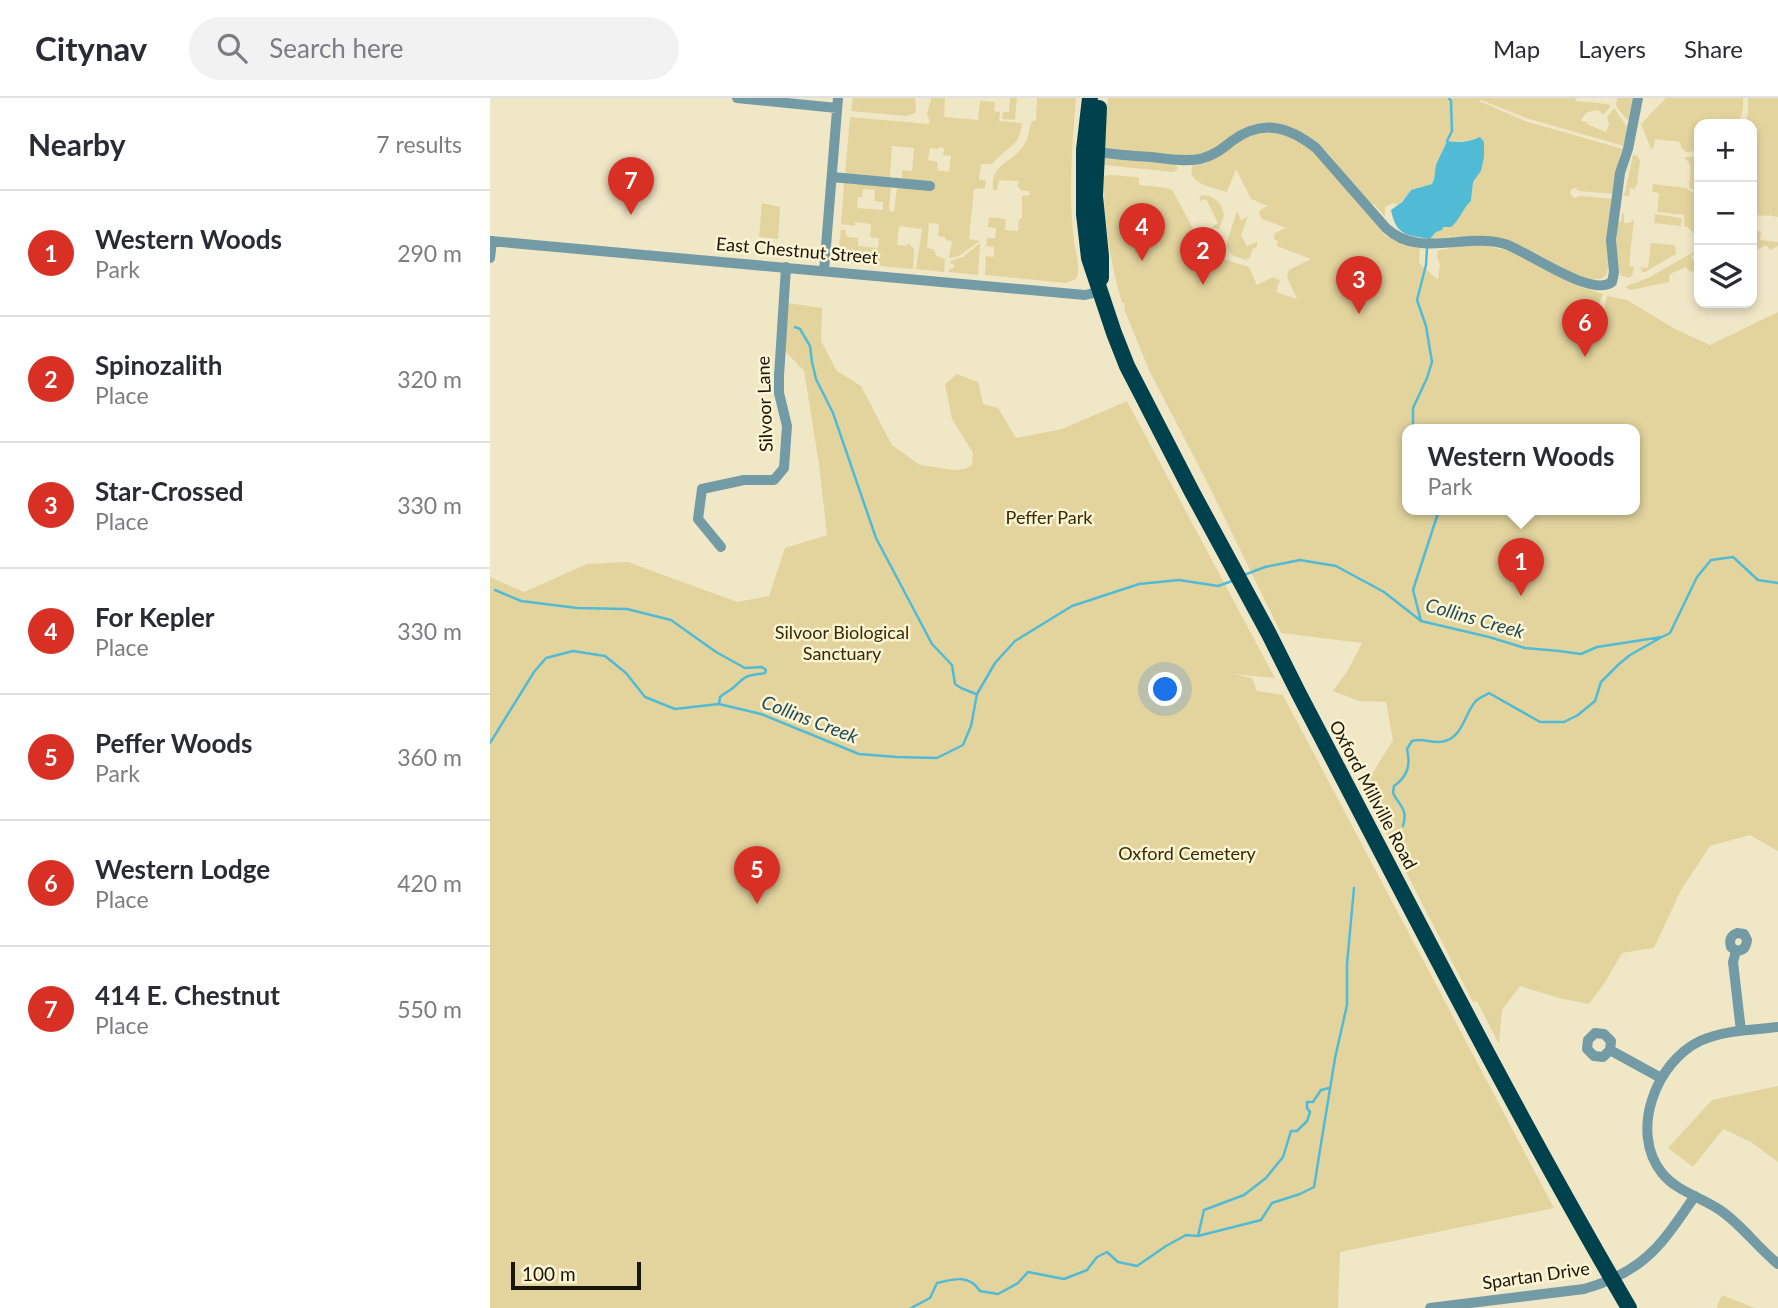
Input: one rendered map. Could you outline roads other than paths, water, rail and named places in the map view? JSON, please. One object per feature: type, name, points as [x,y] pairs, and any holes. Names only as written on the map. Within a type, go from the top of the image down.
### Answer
[{"type":"highway","points":[[1090,98],[1090,151]]},
{"type":"highway","points":[[1090,151],[1100,98]]},
{"type":"highway","name":"Oxford Millville Road","points":[[1090,151],[1084,203],[1086,236],[1090,258],[1127,366],[1494,1069],[1629,1308]]},
{"type":"street","points":[[737,98],[838,103],[824,271]]},
{"type":"street","points":[[1090,151],[1184,160],[1201,159],[1215,154],[1247,131],[1274,128],[1307,141],[1325,156],[1386,228],[1399,238],[1416,243],[1484,240],[1495,242],[1516,248],[1578,281],[1599,287],[1612,282],[1614,272],[1611,240],[1620,173],[1628,149],[1638,98]]},
{"type":"street","points":[[832,177],[930,186]]},
{"type":"street","points":[[490,258],[491,241]]},
{"type":"street","name":"East Chestnut Street","points":[[491,241],[1085,295],[1101,291]]},
{"type":"street","name":"Silvoor Lane","points":[[721,547],[698,519],[702,489],[744,480],[774,480],[784,468],[787,426],[779,394],[779,376],[786,267]]},
{"type":"street","points":[[1736,951],[1733,962],[1741,1031]]},
{"type":"street","points":[[1778,1027],[1716,1035],[1697,1042],[1679,1056],[1661,1078],[1650,1102],[1647,1129],[1650,1153],[1662,1173],[1678,1187],[1717,1208],[1736,1222],[1778,1264]]},
{"type":"street","points":[[1610,1050],[1661,1078]]},
{"type":"street","name":"Spartan Drive","points":[[1430,1308],[1598,1286],[1628,1270],[1654,1251],[1695,1196]]},
{"type":"water","points":[[1480,137],[1484,142],[1481,171],[1473,182],[1471,201],[1454,224],[1451,227],[1443,227],[1430,239],[1399,230],[1391,210],[1402,202],[1411,190],[1432,184],[1436,165],[1447,141],[1464,142]]},
{"type":"waterway","points":[[1447,141],[1452,131],[1449,98]]},
{"type":"waterway","points":[[1413,424],[1413,408],[1432,362],[1426,326],[1417,300],[1426,265],[1427,248]]},
{"type":"waterway","points":[[795,327],[800,329],[810,346],[816,379],[833,413],[876,538],[932,644],[952,665],[955,684],[976,694]]},
{"type":"waterway","points":[[1421,621],[1413,590],[1437,515]]},
{"type":"waterway","name":"Collins Creek","points":[[1244,575],[1265,567],[1300,560],[1336,566],[1384,592],[1421,621],[1525,648],[1581,654],[1597,647],[1662,637],[1670,633],[1697,577],[1711,560],[1733,557],[1758,580],[1778,583]]},
{"type":"waterway","name":"Collins Creek","points":[[490,743],[534,672],[546,658],[573,651],[605,656],[626,673],[645,697],[675,709],[719,704],[761,714],[859,754],[937,758],[963,745],[971,726],[977,694],[995,663],[1015,641],[1072,606],[1139,584],[1179,580],[1218,586],[1232,581]]},
{"type":"waterway","points":[[495,590],[521,601],[577,608],[627,609],[671,620],[716,652],[745,668],[762,667],[766,670],[765,673],[745,678],[720,697],[719,704]]},
{"type":"waterway","points":[[1403,826],[1404,811],[1393,793],[1394,786],[1407,770],[1407,749],[1412,741],[1441,742],[1456,735],[1471,707],[1489,693],[1540,722],[1564,722],[1595,701],[1601,682],[1619,664],[1660,638]]},
{"type":"waterway","points":[[911,1308],[930,1298],[937,1283],[949,1280],[966,1280],[980,1291],[998,1294],[1018,1283],[1028,1272],[1064,1279],[1087,1270],[1097,1257],[1107,1252],[1118,1262],[1137,1266],[1186,1235],[1198,1236],[1261,1220],[1272,1203],[1314,1187],[1335,1058],[1347,1005],[1347,964],[1354,888]]},
{"type":"waterway","points":[[1198,1236],[1204,1210],[1244,1195],[1266,1178],[1283,1157],[1291,1131],[1297,1131],[1307,1121],[1310,1112],[1307,1102],[1313,1102],[1321,1090],[1329,1088]]},
{"type":"place","name":"414 E. Chestnut","points":[[631,215]]},
{"type":"place","name":"For Kepler","points":[[1142,261]]},
{"type":"place","name":"Spinozalith","points":[[1203,285]]},
{"type":"place","name":"Star-Crossed","points":[[1359,314]]},
{"type":"place","name":"Western Lodge","points":[[1585,357]]},
{"type":"place","name":"Western Woods","points":[[1521,596]]},
{"type":"place","name":"Peffer Woods","points":[[757,904]]},
{"type":"park label","name":"Peffer Park","points":[[1049,518]]},
{"type":"park label","name":"Silvoor Biological Sanctuary","points":[[842,643]]},
{"type":"park label","name":"Oxford Cemetery","points":[[1187,854]]}]
